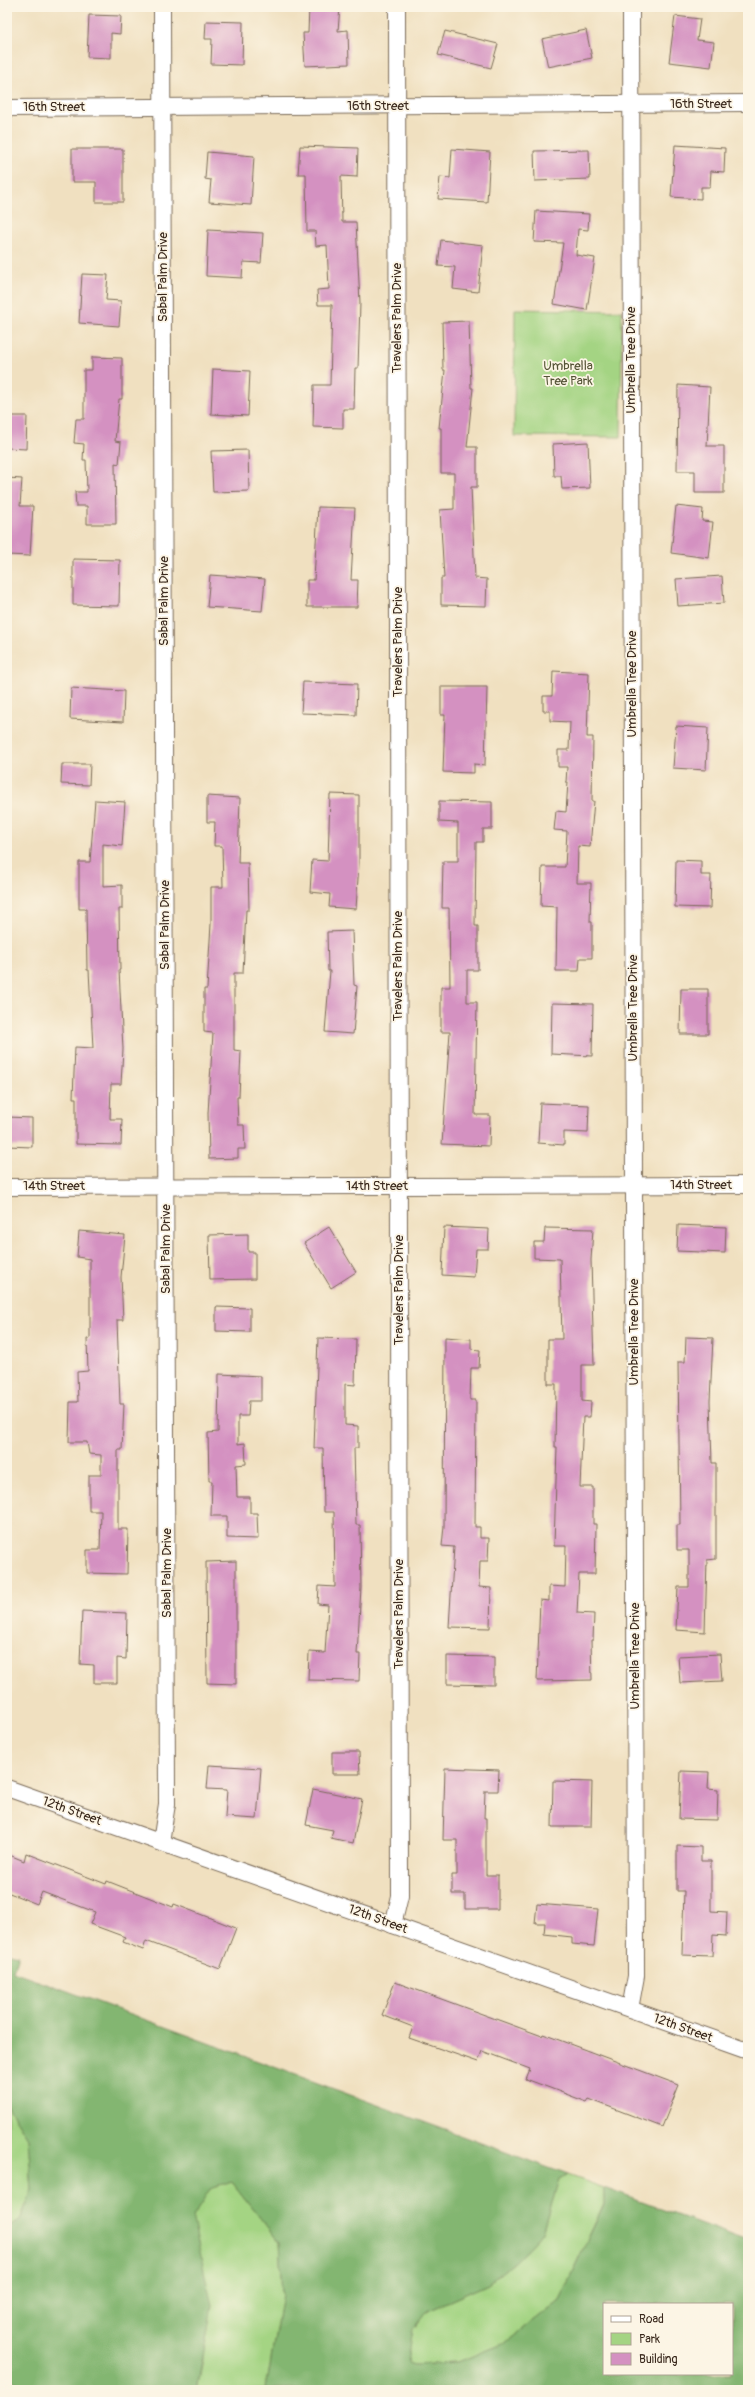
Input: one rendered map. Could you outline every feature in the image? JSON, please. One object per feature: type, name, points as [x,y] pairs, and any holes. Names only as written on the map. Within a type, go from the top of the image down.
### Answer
[{"type":"street","name":"Sabal Palm Drive","points":[[161,1842],[167,1804],[162,7]]},
{"type":"street","name":"Travelers Palm Drive","points":[[393,1925],[400,1896],[396,7]]},
{"type":"street","name":"Umbrella Tree Drive","points":[[630,7],[636,1976],[630,2009]]},
{"type":"street","name":"16th Street","points":[[7,108],[748,103]]},
{"type":"street","name":"14th Street","points":[[7,1187],[748,1185]]},
{"type":"street","name":"12th Street","points":[[7,1788],[748,2051]]},
{"type":"green space","name":"Umbrella Tree Park","points":[[515,309],[622,311],[621,437],[514,436]]},
{"type":"green space","points":[[7,1952],[18,1955],[13,1971],[568,2175],[559,2180],[543,2232],[516,2260],[488,2284],[427,2311],[413,2329],[408,2362],[414,2364],[458,2362],[503,2344],[559,2300],[604,2205],[604,2188],[748,2241],[748,2390],[266,2390],[282,2294],[279,2242],[232,2182],[210,2189],[192,2217],[212,2306],[197,2390],[37,2390],[7,2378],[7,2228],[20,2220],[32,2190],[28,2138],[7,2105]]},
{"type":"green space","points":[[7,2105],[28,2138],[32,2190],[20,2220],[7,2228]]},
{"type":"green space","points":[[568,2175],[604,2188],[604,2204],[559,2300],[503,2344],[458,2362],[414,2364],[407,2362],[413,2329],[427,2311],[488,2284],[516,2260],[543,2232],[559,2180]]},
{"type":"green space","points":[[232,2182],[279,2242],[282,2294],[266,2390],[197,2390],[203,2360],[192,2217],[210,2189]]},
{"type":"building","points":[[309,7],[340,7],[338,31],[348,30],[349,64],[305,66],[303,33],[308,33]]},
{"type":"building","points":[[89,15],[121,16],[120,34],[111,33],[111,58],[87,57]]},
{"type":"building","points":[[675,16],[700,19],[697,40],[714,42],[711,67],[669,62]]},
{"type":"building","points":[[206,21],[243,22],[242,65],[211,64],[212,39],[205,39]]},
{"type":"building","points":[[586,30],[592,58],[548,67],[542,39]]},
{"type":"building","points":[[445,31],[498,44],[491,68],[438,55]]},
{"type":"building","points":[[675,145],[725,148],[724,172],[711,171],[710,187],[701,187],[701,199],[671,197]]},
{"type":"building","points":[[300,146],[358,148],[357,177],[341,176],[342,222],[356,222],[360,303],[358,368],[355,368],[354,409],[343,409],[343,428],[313,427],[314,385],[330,385],[332,305],[318,305],[317,290],[329,289],[327,245],[316,246],[315,231],[307,231],[306,174],[298,174]]},
{"type":"building","points":[[72,149],[123,149],[123,202],[96,202],[96,182],[72,182]]},
{"type":"building","points":[[452,149],[490,152],[487,202],[438,199],[440,177],[450,178]]},
{"type":"building","points":[[589,150],[590,179],[535,181],[534,151]]},
{"type":"building","points":[[207,152],[254,156],[251,205],[209,202],[211,180],[205,179]]},
{"type":"building","points":[[536,211],[589,214],[588,230],[578,229],[576,255],[595,258],[587,310],[554,304],[563,243],[534,242]]},
{"type":"building","points":[[208,230],[263,233],[261,263],[243,262],[242,278],[206,276]]},
{"type":"building","points":[[441,240],[483,245],[478,292],[453,289],[455,267],[438,266]]},
{"type":"building","points":[[82,274],[108,275],[106,300],[121,301],[119,326],[79,323]]},
{"type":"building","points":[[469,321],[471,388],[473,388],[467,447],[477,447],[477,487],[471,487],[475,578],[487,579],[486,606],[441,605],[441,578],[444,578],[440,510],[454,509],[454,473],[441,473],[441,428],[439,428],[445,370],[443,370],[442,322]]},
{"type":"building","points":[[92,357],[122,358],[122,399],[119,399],[115,441],[121,442],[119,464],[115,463],[116,524],[87,524],[87,506],[76,506],[75,492],[87,492],[86,460],[83,460],[84,444],[74,443],[76,419],[84,419],[84,370],[92,370]]},
{"type":"building","points":[[213,369],[250,371],[248,416],[211,414]]},
{"type":"building","points":[[678,385],[710,387],[707,446],[724,446],[724,493],[695,493],[695,471],[677,471]]},
{"type":"building","points":[[7,416],[27,416],[26,449],[7,448]]},
{"type":"building","points":[[588,442],[590,488],[562,489],[561,476],[554,476],[553,444]]},
{"type":"building","points":[[248,450],[249,491],[213,492],[211,451]]},
{"type":"building","points":[[7,478],[22,479],[20,506],[33,506],[30,556],[7,555]]},
{"type":"building","points":[[676,506],[703,509],[702,521],[713,522],[709,558],[671,553]]},
{"type":"building","points":[[318,507],[355,508],[351,580],[358,580],[357,607],[307,607],[307,580],[314,580]]},
{"type":"building","points":[[73,559],[120,560],[119,606],[73,605]]},
{"type":"building","points":[[210,575],[265,579],[262,611],[207,607]]},
{"type":"building","points":[[722,576],[724,603],[678,606],[676,579]]},
{"type":"building","points":[[553,671],[589,673],[587,737],[593,737],[592,801],[594,801],[590,847],[578,846],[577,883],[591,883],[590,922],[592,922],[592,958],[580,958],[579,971],[556,971],[557,907],[541,906],[542,867],[565,867],[567,831],[554,830],[556,811],[566,812],[568,782],[566,782],[567,767],[558,767],[558,750],[569,750],[570,722],[550,721],[550,711],[543,711],[543,696],[552,696]]},
{"type":"building","points":[[303,682],[357,684],[356,715],[301,713]]},
{"type":"building","points":[[441,687],[487,687],[485,765],[474,764],[474,773],[443,772],[445,715],[441,715]]},
{"type":"building","points":[[71,688],[124,691],[123,722],[70,719]]},
{"type":"building","points":[[676,726],[708,728],[706,770],[673,768]]},
{"type":"building","points":[[62,764],[90,764],[89,785],[61,784]]},
{"type":"building","points":[[330,794],[359,795],[359,863],[356,909],[329,907],[330,894],[310,892],[312,860],[328,861]]},
{"type":"building","points":[[207,796],[240,798],[238,863],[248,863],[249,910],[246,910],[243,973],[234,973],[234,1050],[241,1051],[239,1097],[237,1097],[238,1125],[244,1125],[245,1149],[238,1149],[238,1158],[209,1159],[208,1113],[213,1033],[204,1032],[204,989],[207,989],[211,924],[211,887],[223,887],[222,846],[214,846],[215,822],[207,822]]},
{"type":"building","points":[[95,800],[125,802],[122,846],[103,844],[103,886],[122,885],[122,909],[119,909],[119,970],[123,1049],[121,1084],[111,1084],[110,1119],[122,1119],[121,1145],[76,1144],[76,1098],[73,1098],[75,1047],[93,1048],[89,970],[87,970],[86,909],[79,909],[79,862],[90,862]]},
{"type":"building","points":[[439,801],[492,802],[492,829],[483,829],[483,842],[476,842],[475,926],[478,926],[478,970],[467,970],[467,1002],[477,1002],[475,1115],[490,1115],[489,1146],[442,1144],[450,1032],[441,1032],[441,987],[450,987],[449,908],[442,908],[443,861],[458,861],[458,823],[439,822]]},
{"type":"building","points":[[676,860],[701,861],[701,875],[711,875],[710,908],[675,907]]},
{"type":"building","points":[[352,931],[354,985],[357,986],[353,1034],[325,1032],[330,971],[328,971],[327,932]]},
{"type":"building","points":[[681,989],[708,989],[708,1034],[680,1034]]},
{"type":"building","points":[[552,1003],[593,1004],[592,1056],[551,1054]]},
{"type":"building","points":[[540,1103],[589,1105],[588,1133],[564,1132],[564,1145],[538,1143]]},
{"type":"building","points":[[7,1117],[32,1118],[32,1147],[7,1146]]},
{"type":"building","points":[[678,1225],[726,1227],[725,1253],[677,1251]]},
{"type":"building","points":[[329,1227],[356,1272],[331,1288],[304,1243]]},
{"type":"building","points":[[444,1227],[489,1229],[488,1249],[476,1249],[474,1277],[442,1275]]},
{"type":"building","points":[[545,1228],[593,1229],[591,1260],[594,1365],[582,1365],[582,1401],[591,1402],[590,1417],[583,1417],[580,1487],[593,1487],[593,1524],[596,1524],[595,1574],[579,1574],[577,1613],[594,1614],[593,1640],[591,1640],[592,1680],[537,1681],[540,1600],[549,1601],[549,1586],[565,1587],[566,1546],[554,1546],[557,1447],[555,1447],[556,1384],[548,1384],[548,1339],[562,1339],[560,1259],[534,1258],[534,1242],[544,1242]]},
{"type":"building","points":[[79,1231],[125,1235],[121,1277],[123,1320],[117,1320],[120,1404],[124,1404],[122,1450],[118,1450],[118,1529],[128,1529],[127,1574],[87,1573],[87,1550],[100,1550],[101,1511],[89,1511],[89,1475],[101,1475],[101,1455],[89,1454],[87,1442],[69,1442],[70,1402],[78,1402],[77,1372],[88,1371],[87,1339],[90,1339],[90,1259],[77,1257]]},
{"type":"building","points":[[248,1234],[248,1252],[255,1252],[255,1279],[210,1280],[209,1235]]},
{"type":"building","points":[[216,1307],[250,1308],[250,1332],[216,1331]]},
{"type":"building","points":[[445,1337],[471,1339],[471,1349],[480,1350],[479,1368],[471,1368],[470,1400],[476,1400],[475,1527],[480,1527],[480,1538],[489,1538],[488,1561],[480,1561],[479,1587],[491,1588],[490,1628],[449,1627],[454,1547],[442,1546],[444,1526]]},
{"type":"building","points":[[686,1337],[713,1338],[710,1401],[712,1463],[716,1463],[716,1559],[707,1560],[705,1632],[676,1630],[678,1587],[689,1587],[689,1550],[677,1550],[677,1525],[680,1525],[678,1362],[685,1362]]},
{"type":"building","points":[[318,1338],[356,1339],[355,1385],[345,1384],[345,1425],[358,1426],[358,1448],[354,1448],[356,1525],[360,1525],[361,1588],[357,1654],[360,1654],[359,1681],[308,1680],[309,1652],[325,1653],[328,1605],[318,1604],[319,1586],[335,1587],[334,1512],[324,1512],[323,1448],[314,1448]]},
{"type":"building","points":[[219,1374],[261,1376],[261,1401],[249,1401],[248,1416],[238,1416],[238,1444],[245,1443],[246,1464],[236,1465],[237,1497],[250,1497],[250,1513],[257,1513],[258,1539],[227,1538],[227,1516],[211,1516],[212,1481],[209,1481],[208,1433],[218,1432]]},
{"type":"building","points":[[236,1561],[236,1684],[207,1683],[206,1562]]},
{"type":"building","points":[[82,1611],[127,1613],[126,1659],[117,1658],[117,1683],[94,1683],[94,1665],[80,1664]]},
{"type":"building","points":[[720,1654],[722,1681],[680,1683],[678,1656]]},
{"type":"building","points":[[447,1656],[494,1657],[494,1685],[447,1684]]},
{"type":"building","points":[[332,1752],[359,1752],[360,1774],[332,1774]]},
{"type":"building","points":[[209,1765],[261,1768],[257,1819],[225,1817],[227,1790],[207,1789]]},
{"type":"building","points":[[445,1768],[499,1770],[498,1791],[485,1791],[484,1818],[486,1818],[486,1875],[498,1875],[498,1909],[465,1909],[465,1894],[452,1894],[452,1875],[457,1875],[457,1840],[443,1840]]},
{"type":"building","points":[[681,1771],[709,1772],[708,1789],[718,1790],[717,1820],[679,1819]]},
{"type":"building","points":[[553,1781],[592,1782],[591,1827],[552,1827]]},
{"type":"building","points":[[313,1789],[362,1799],[353,1843],[331,1838],[333,1830],[306,1825]]},
{"type":"building","points":[[677,1846],[701,1847],[701,1861],[711,1861],[711,1911],[727,1912],[726,1936],[713,1935],[712,1956],[682,1955],[684,1891],[677,1891]]},
{"type":"building","points":[[26,1853],[106,1884],[107,1881],[173,1907],[174,1904],[236,1928],[220,1969],[146,1941],[143,1950],[123,1942],[125,1937],[90,1924],[95,1912],[42,1892],[37,1904],[7,1892],[7,1854],[24,1861]]},
{"type":"building","points":[[537,1904],[598,1909],[594,1946],[572,1944],[572,1937],[544,1934],[545,1923],[535,1923]]},
{"type":"building","points":[[395,1982],[542,2036],[543,2034],[679,2085],[662,2127],[589,2099],[587,2102],[526,2079],[530,2069],[482,2051],[478,2062],[409,2038],[413,2027],[382,2015]]}]
